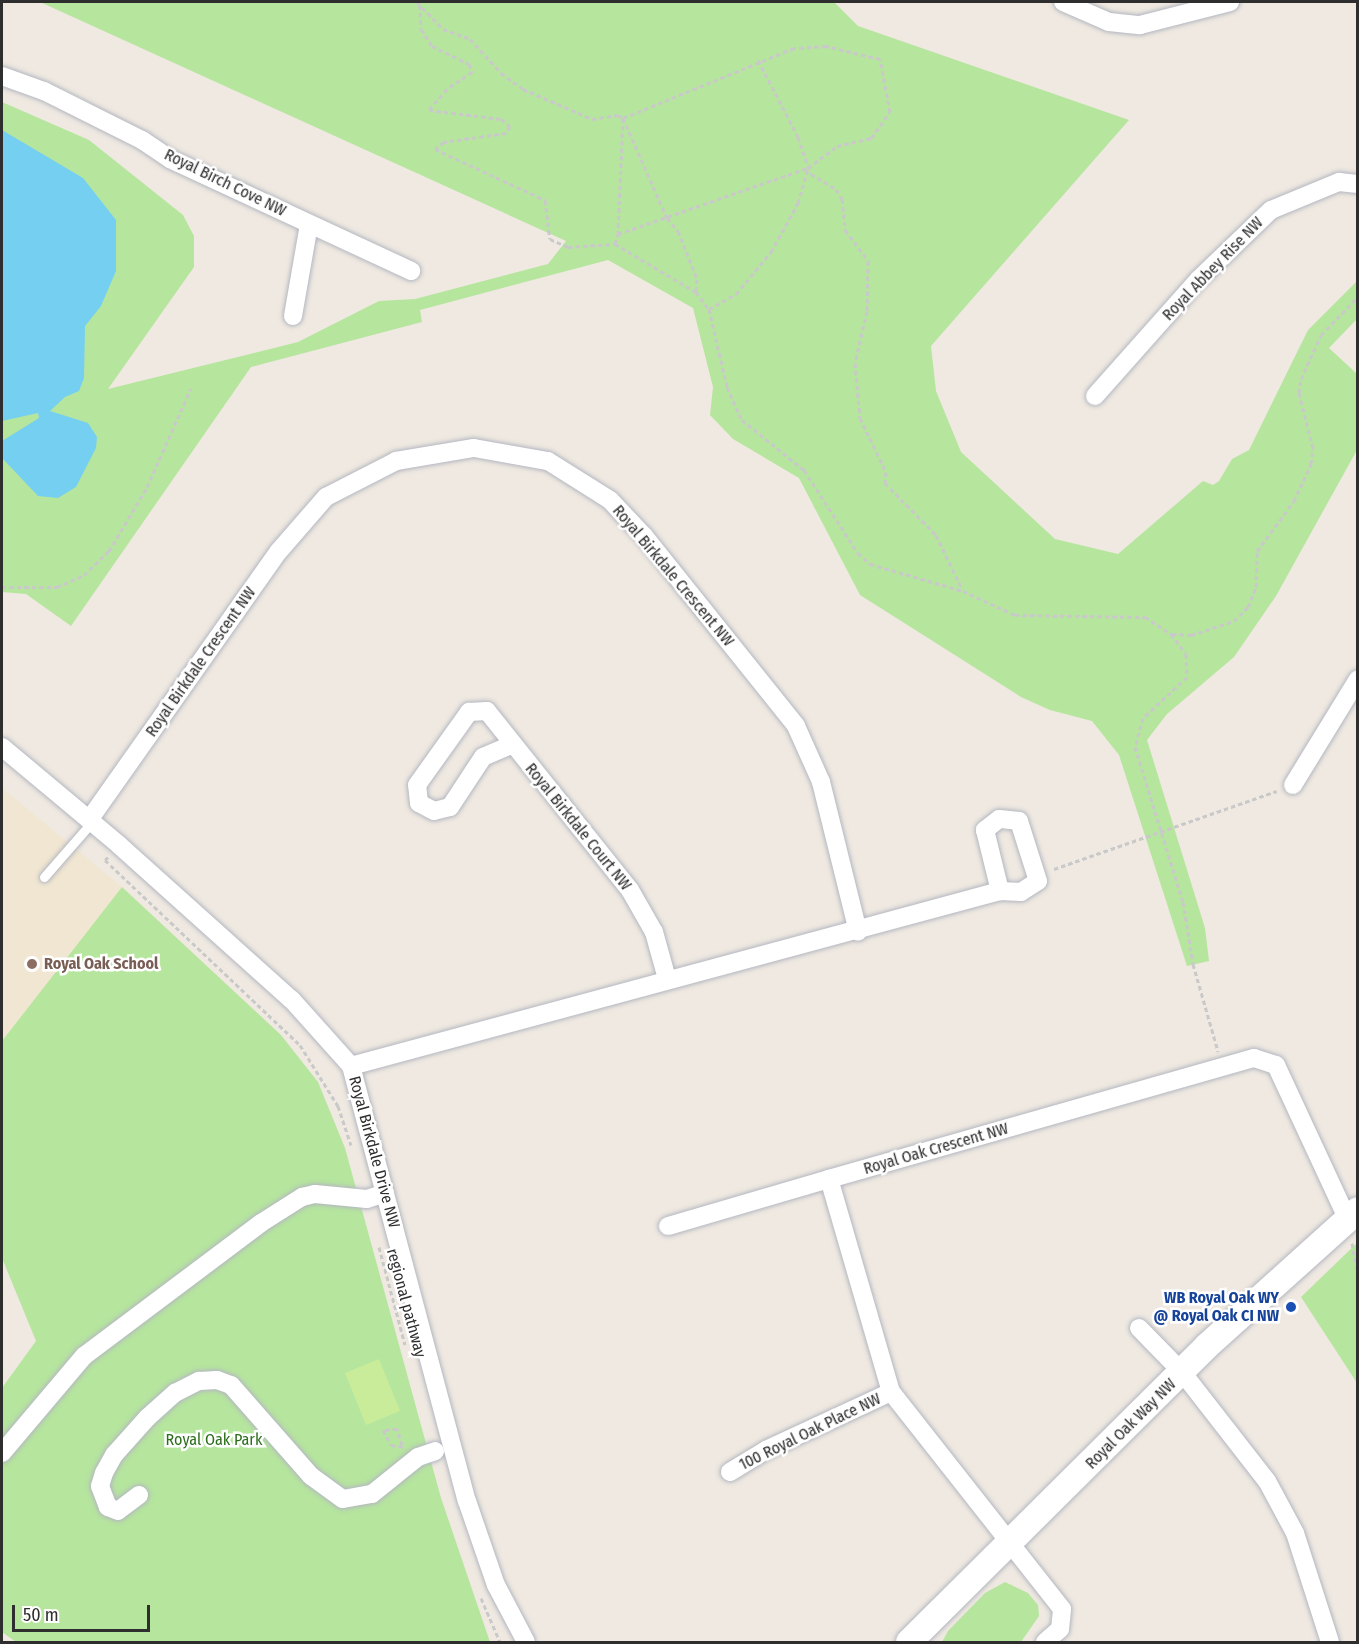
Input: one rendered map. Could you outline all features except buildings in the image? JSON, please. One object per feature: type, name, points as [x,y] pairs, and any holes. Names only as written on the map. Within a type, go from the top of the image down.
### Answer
[{"type":"street","points":[[1063,2],[1109,22],[1140,26],[1230,2]]},
{"type":"street","name":"Royal Birch Cove NW","points":[[2,76],[44,91],[142,140],[170,159],[411,271]]},
{"type":"street","name":"Royal Abbey Rise NW","points":[[1095,396],[1198,280],[1271,210],[1338,182],[1357,185]]},
{"type":"street","points":[[293,316],[309,224]]},
{"type":"street","name":"Royal Birkdale Crescent NW","points":[[91,821],[279,551],[327,497],[396,461],[474,448],[548,461],[610,500],[644,536],[796,726],[821,782],[858,931]]},
{"type":"street","points":[[1293,785],[1358,679]]},
{"type":"street","name":"Royal Birkdale Court NW","points":[[512,745],[483,757],[450,807],[434,811],[419,803],[417,785],[469,712],[487,711],[630,890],[654,932],[667,979]]},
{"type":"street","name":"Royal Birkdale Drive NW","points":[[5,747],[119,845],[292,1000],[351,1066],[468,1501],[496,1586],[526,1642]]},
{"type":"street","points":[[351,1066],[1000,891],[1021,892],[1038,881],[1019,821],[999,819],[985,830],[1000,891]]},
{"type":"street","name":"Royal Oak Crescent NW","points":[[668,1226],[1254,1058],[1276,1065],[1352,1214]]},
{"type":"street","points":[[829,1179],[891,1392],[1062,1609],[1060,1629],[1045,1642]]},
{"type":"street","points":[[2,1453],[84,1356],[261,1223],[302,1197],[315,1194],[367,1199],[385,1193]]},
{"type":"street","name":"Royal Oak Way NW","points":[[909,1642],[1182,1372],[1352,1214]]},
{"type":"street","points":[[1139,1328],[1182,1372],[1267,1481],[1289,1522],[1315,1587],[1330,1642]]},
{"type":"street","points":[[139,1495],[118,1511],[108,1507],[100,1486],[104,1473],[114,1455],[147,1418],[175,1393],[199,1380],[217,1380],[231,1385],[311,1476],[343,1499],[372,1494],[427,1454]]},
{"type":"street","name":"100 Royal Oak Place NW","points":[[729,1472],[766,1450],[891,1392]]},
{"type":"lane","points":[[44,877],[91,821]]},
{"type":"path","points":[[417,2],[443,28],[470,39],[501,73],[523,89],[592,119],[618,115],[623,118],[667,218],[678,231],[697,279],[696,292]]},
{"type":"path","points":[[420,5],[421,30],[432,46],[470,64],[472,72],[447,89],[429,110],[501,119],[510,126],[506,133],[444,142],[435,149],[545,200],[550,239],[568,247],[615,244],[696,292],[710,309],[733,406],[752,431],[804,470],[858,553],[883,569],[963,591],[1015,615],[1145,618],[1171,634],[1186,654],[1187,677],[1143,718],[1134,747],[1184,902],[1193,964],[1222,1067]]},
{"type":"path","points":[[618,234],[808,168],[837,146],[871,138],[890,112],[884,68],[880,59],[813,45],[758,60],[623,118]]},
{"type":"path","points":[[710,309],[736,294],[771,252],[798,203],[808,168],[809,160],[785,115],[783,103],[758,60]]},
{"type":"path","points":[[615,244],[618,234],[623,118]]},
{"type":"path","points":[[808,168],[811,174],[836,189],[842,199],[845,230],[868,261],[867,311],[855,363],[860,418],[886,472],[889,491],[898,495],[936,535],[963,591]]},
{"type":"path","points":[[1171,634],[1191,635],[1234,621],[1248,607],[1256,587],[1257,551],[1294,501],[1311,464],[1313,448],[1299,393],[1301,379],[1321,335],[1358,297]]},
{"type":"path","points":[[2,587],[57,587],[84,575],[109,551],[147,487],[190,388]]},
{"type":"path","points":[[1036,874],[1293,785]]},
{"type":"path","points":[[119,845],[105,860],[300,1045],[331,1092],[352,1148]]},
{"type":"path","points":[[1352,1214],[1358,1276]]},
{"type":"path","name":"regional pathway","points":[[376,1239],[408,1357]]},
{"type":"path","points":[[402,1445],[397,1429],[383,1430],[391,1445],[402,1445],[427,1454]]},
{"type":"path","points":[[478,1589],[500,1642]]},
{"type":"shaded area","name":"Royal Oak School","points":[[2,788],[122,887],[2,1041]]},
{"type":"green space","points":[[40,2],[834,2],[858,26],[1129,120],[931,346],[936,391],[961,452],[1055,539],[1118,554],[1203,481],[1213,485],[1219,481],[1232,459],[1249,450],[1308,330],[1357,281],[1357,319],[1329,348],[1357,374],[1357,450],[1276,596],[1234,657],[1167,714],[1147,740],[1205,928],[1209,961],[1187,966],[1119,755],[1092,721],[1050,710],[1021,697],[860,595],[799,478],[733,439],[710,415],[713,387],[693,308],[608,260],[420,310],[422,322],[251,367],[71,626],[26,594],[2,592],[2,102],[89,140],[183,215],[194,236],[194,267],[108,389],[298,342],[379,301],[415,299],[548,264],[566,241]]},
{"type":"green space","name":"Royal Oak Park","points":[[122,887],[281,1035],[318,1082],[345,1148],[441,1498],[490,1642],[16,1642],[2,1632],[2,1388],[36,1341],[2,1258],[2,1041]]},
{"type":"green space","points":[[1357,1243],[1357,1383],[1301,1297]]},
{"type":"green space","points":[[379,1359],[400,1411],[366,1425],[345,1373]]},
{"type":"green space","points":[[1005,1582],[1028,1593],[1038,1605],[1039,1616],[1021,1642],[942,1642],[948,1631],[985,1593]]},
{"type":"water","points":[[2,130],[83,178],[116,220],[116,271],[101,306],[85,326],[84,378],[79,391],[65,397],[50,411],[88,423],[97,437],[96,448],[76,487],[58,498],[38,496],[2,458],[2,441],[39,418],[38,413],[2,421]]},
{"type":"place","name":"Royal Oak School","points":[[32,964]]},
{"type":"place","name":"WB Royal Oak WY @ Royal Oak CI NW","points":[[1291,1307]]}]
